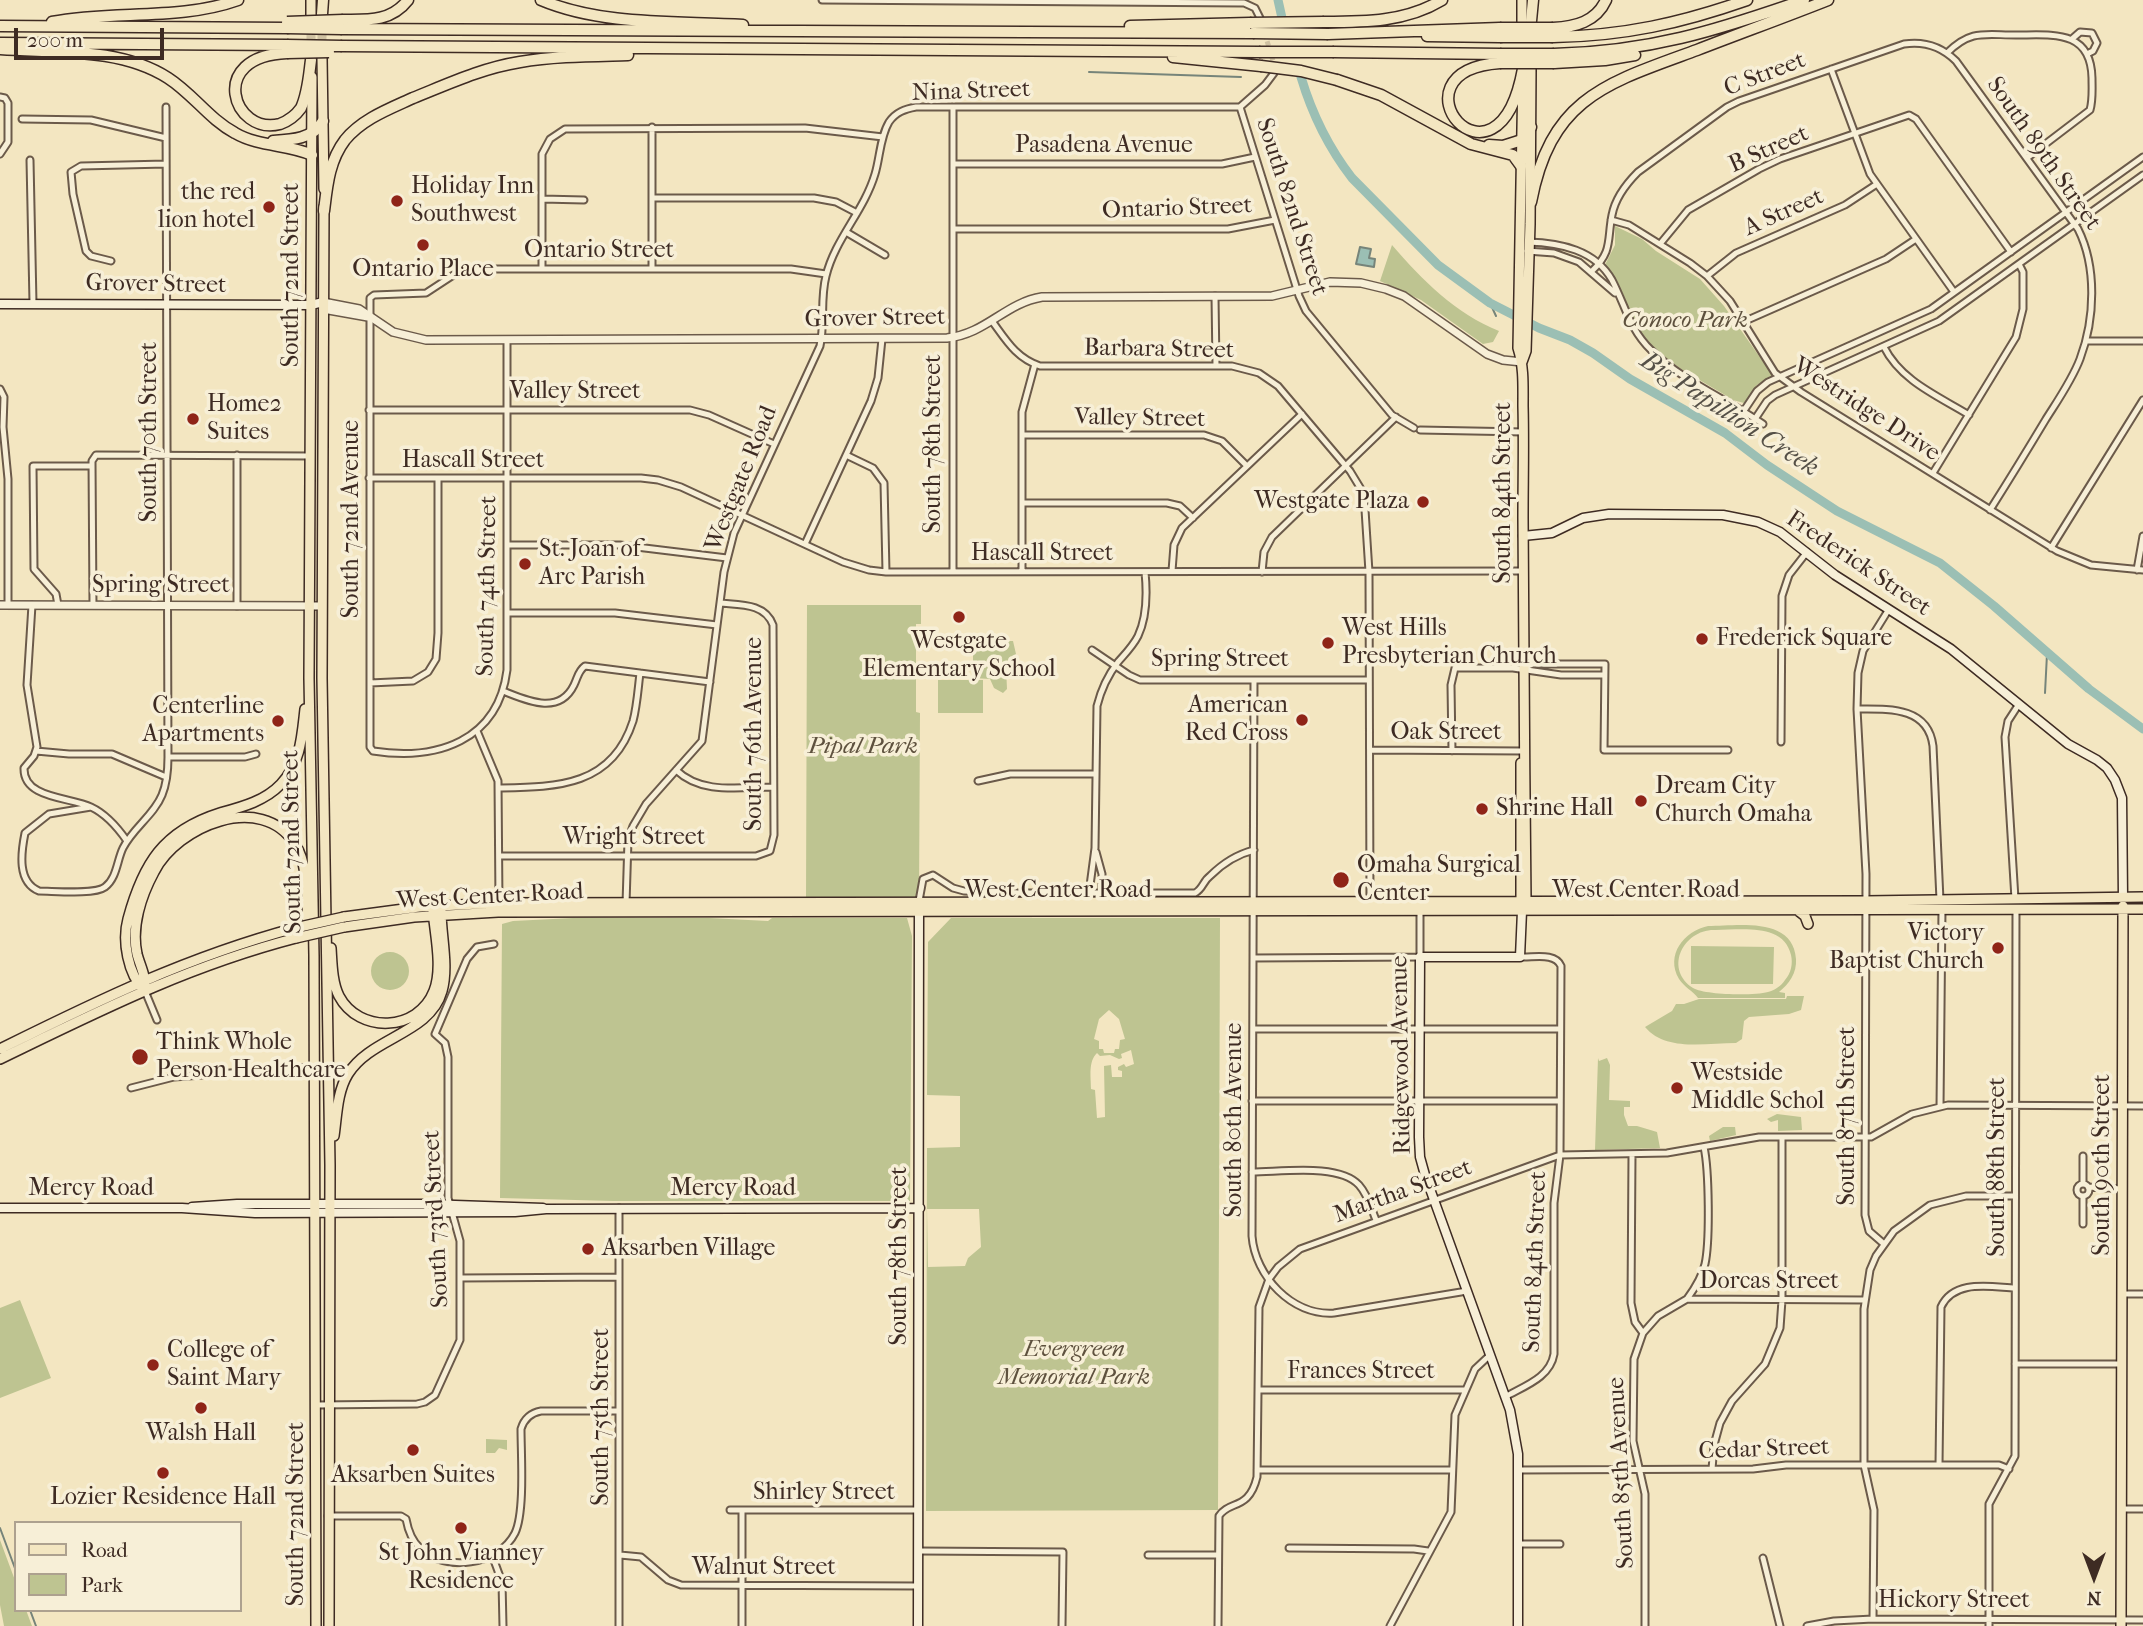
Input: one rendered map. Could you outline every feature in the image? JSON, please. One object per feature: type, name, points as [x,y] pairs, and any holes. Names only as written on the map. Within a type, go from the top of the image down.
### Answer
[{"type":"highway","points":[[26,27],[77,17],[190,10],[238,0]]},
{"type":"highway","points":[[319,15],[323,0]]},
{"type":"highway","points":[[342,25],[383,18],[408,0]]},
{"type":"highway","points":[[541,0],[572,11],[605,17],[820,31]]},
{"type":"highway","points":[[0,26],[342,25],[1014,32],[1251,28],[1374,21],[1401,17],[1442,0]]},
{"type":"highway","points":[[1528,23],[1532,0]]},
{"type":"highway","points":[[1553,33],[1592,18],[1602,9],[1606,0]]},
{"type":"highway","points":[[1251,28],[1328,34],[1500,32],[1599,36],[1640,31],[1747,0]]},
{"type":"highway","points":[[0,43],[287,49],[478,47],[1334,52],[1553,59],[1631,49],[1702,34],[1804,0]]},
{"type":"highway","points":[[1531,202],[1536,173],[1545,150],[1559,128],[1586,99],[1629,76],[1828,0]]},
{"type":"highway","points":[[0,49],[103,56],[139,63],[177,84],[228,129],[243,137],[312,155]]},
{"type":"highway","points":[[287,49],[259,56],[239,74],[236,85],[237,101],[244,113],[257,122],[280,124],[297,113],[305,98],[315,59]]},
{"type":"highway","points":[[324,211],[331,167],[340,148],[353,131],[380,113],[464,77],[506,64],[546,58],[782,50]]},
{"type":"highway","points":[[1072,51],[1211,60],[1301,71],[1337,80],[1381,95],[1480,147],[1513,155],[1521,166]]},
{"type":"highway","points":[[1500,59],[1472,68],[1454,82],[1450,89],[1448,104],[1453,118],[1463,127],[1476,132],[1488,131],[1504,120],[1517,96],[1526,68]]},
{"type":"highway","points":[[259,142],[295,139],[312,133],[323,121]]},
{"type":"highway","points":[[1462,139],[1495,146],[1521,140],[1527,136],[1531,127]]},
{"type":"main road","points":[[311,0],[319,15]]},
{"type":"main road","points":[[1522,0],[1528,23]]},
{"type":"main road","name":"South 72nd Street","points":[[315,59],[323,121],[324,211],[322,606],[330,1165],[329,1626]]},
{"type":"main road","name":"South 72nd Street","points":[[315,59],[312,133],[309,678],[317,1405],[316,1626]]},
{"type":"main road","name":"South 84th Street","points":[[1523,290],[1531,202],[1531,127],[1526,68]]},
{"type":"main road","name":"South 84th Street","points":[[1520,957],[1526,784],[1522,668],[1523,290],[1519,246],[1521,140],[1526,68]]},
{"type":"main road","name":"Grover Street","points":[[0,304],[323,306]]},
{"type":"main road","points":[[311,456],[323,466]]},
{"type":"main road","name":"Frederick Street","points":[[1523,536],[1552,533],[1583,518],[1601,514],[1723,515],[1770,527],[1790,538],[1835,575],[1951,649],[2057,736]]},
{"type":"main road","points":[[142,984],[128,955],[126,928],[150,862],[167,841],[187,827],[254,803],[281,784],[292,769],[298,754],[309,678]]},
{"type":"main road","name":"South 90th Street","points":[[2057,736],[2102,763],[2112,774],[2119,787],[2123,816],[2121,1622]]},
{"type":"main road","name":"South 84th Street","points":[[1522,905],[1519,867],[1519,778],[1523,751]]},
{"type":"main road","points":[[142,984],[135,928],[151,877],[162,859],[187,836],[211,824],[239,818],[264,820],[286,833],[302,859],[314,1028]]},
{"type":"main road","points":[[324,859],[334,980],[339,995],[347,1006],[371,1022],[393,1023],[409,1018],[426,1004],[437,982],[437,910]]},
{"type":"main road","points":[[1494,902],[1506,899],[1512,893],[1519,867]]},
{"type":"main road","name":"West Center Road","points":[[2016,904],[2143,897]]},
{"type":"main road","name":"West Center Road","points":[[437,910],[696,903],[1370,906],[1494,902],[1522,905],[1796,909],[1941,904],[2143,909]]},
{"type":"main road","name":"West Center Road","points":[[0,1049],[213,952],[295,933],[344,922],[499,903],[626,906]]},
{"type":"main road","name":"West Center Road","points":[[1370,906],[1420,911],[1522,905],[1866,906]]},
{"type":"main road","name":"South 78th Street","points":[[918,1626],[919,906]]},
{"type":"main road","points":[[1796,909],[1805,916],[1808,924]]},
{"type":"main road","points":[[330,1165],[339,1099],[348,1074],[366,1053],[426,1016],[439,998],[444,977],[437,910]]},
{"type":"main road","points":[[1420,957],[1520,957]]},
{"type":"main road","name":"Ridgewood Avenue","points":[[1420,957],[1420,1157],[1506,1397]]},
{"type":"main road","name":"West Center Road","points":[[0,1059],[142,984]]},
{"type":"main road","name":"Mercy Road","points":[[0,1208],[182,1208],[233,1213],[534,1206],[547,1209],[920,1208]]},
{"type":"main road","points":[[1506,1397],[1515,1430],[1518,1470],[1518,1626]]},
{"type":"street","points":[[822,0],[1244,3],[1253,6],[1260,17]]},
{"type":"street","points":[[2072,39],[2080,32],[2092,33],[2096,43],[2093,51],[2087,54]]},
{"type":"street","points":[[1947,53],[1964,38],[1978,34],[2058,35],[2072,39],[2087,54],[2092,74],[2090,110],[2027,158]]},
{"type":"street","name":"C Street","points":[[1592,271],[1609,247],[1611,220],[1619,198],[1635,175],[1727,107],[1909,43],[1929,45],[1947,53]]},
{"type":"street","name":"South 89th Street","points":[[1947,53],[1956,61],[2074,224],[2085,242],[2090,262],[2090,310],[2080,361],[1990,510]]},
{"type":"street","points":[[1831,69],[1865,164],[1954,292]]},
{"type":"street","name":"South 82nd Street","points":[[1274,73],[1265,85],[1240,107],[1297,290],[1310,317],[1396,417],[1417,429],[1524,432]]},
{"type":"street","points":[[0,154],[8,142],[3,98]]},
{"type":"street","name":"South 70th Street","points":[[127,842],[161,798],[168,757],[166,107]]},
{"type":"street","name":"Nina Street","points":[[883,137],[892,118],[903,110],[916,107],[1240,107]]},
{"type":"street","name":"South 78th Street","points":[[953,107],[953,572]]},
{"type":"street","name":"B Street","points":[[1660,244],[1679,218],[1711,196],[1772,163],[1909,115],[1916,119],[2011,252]]},
{"type":"street","points":[[22,119],[91,120],[166,138]]},
{"type":"street","points":[[652,127],[652,269]]},
{"type":"street","points":[[542,269],[542,154],[552,137],[570,128],[805,128],[883,137]]},
{"type":"street","name":"Westgate Road","points":[[626,906],[629,835],[638,815],[702,741],[727,558],[741,515],[821,339],[826,274],[833,254],[874,177],[883,137]]},
{"type":"street","name":"Pasadena Avenue","points":[[953,164],[1222,163],[1255,157]]},
{"type":"street","points":[[30,160],[33,303]]},
{"type":"street","points":[[1743,412],[1760,388],[1780,377],[1920,316],[2142,161]]},
{"type":"street","points":[[111,261],[89,255],[75,202],[71,172],[76,167],[166,164]]},
{"type":"street","points":[[1755,419],[1769,399],[1939,321],[2143,175]]},
{"type":"street","name":"A Street","points":[[1707,276],[1736,253],[1844,205],[1877,184]]},
{"type":"street","points":[[652,198],[814,198],[835,202],[857,213]]},
{"type":"street","points":[[542,199],[584,200]]},
{"type":"street","name":"Ontario Street","points":[[953,229],[1228,229],[1275,220]]},
{"type":"street","name":"Westridge Drive","points":[[1611,220],[1629,225],[1707,276],[1730,302],[1768,363],[1793,387],[2051,548],[2091,565],[2140,570]]},
{"type":"street","points":[[846,232],[885,255]]},
{"type":"street","points":[[1743,322],[1886,260],[1916,239]]},
{"type":"street","points":[[1519,246],[1571,248],[1599,264],[1613,282],[1633,328],[1651,351],[1671,367],[1763,424]]},
{"type":"street","points":[[1529,247],[1563,255],[1592,271],[1618,295]]},
{"type":"street","points":[[1933,474],[2010,349],[2020,325],[2023,272],[2019,264]]},
{"type":"street","name":"Ontario Street","points":[[379,295],[426,293],[463,270],[791,269],[826,274]]},
{"type":"street","name":"Grover Street","points":[[323,306],[359,309],[387,330],[412,338],[954,338],[974,332],[1018,304],[1042,297],[1272,296],[1339,282],[1361,283],[1386,289],[1416,303],[1487,354],[1503,360],[1522,362]]},
{"type":"street","name":"South 72nd Avenue","points":[[379,295],[370,298],[368,317],[371,750],[436,751],[459,743],[477,731]]},
{"type":"street","points":[[1215,296],[1216,366]]},
{"type":"street","points":[[992,321],[1014,351],[1035,364],[1023,405],[1021,572]]},
{"type":"street","points":[[805,544],[875,389],[882,339]]},
{"type":"street","name":"South 74th Street","points":[[477,731],[493,713],[503,691],[507,670],[507,340]]},
{"type":"street","points":[[2086,341],[2143,341]]},
{"type":"street","points":[[1884,347],[1904,374],[1969,415]]},
{"type":"street","name":"Barbara Street","points":[[1035,364],[1046,367],[1216,366],[1241,368],[1265,376],[1278,386],[1359,482],[1364,494],[1369,572],[1370,906]]},
{"type":"street","points":[[0,389],[4,397],[3,427],[8,471],[4,605]]},
{"type":"street","points":[[2051,548],[2143,400]]},
{"type":"street","name":"Valley Street","points":[[369,410],[690,410],[709,415],[774,444]]},
{"type":"street","points":[[1172,571],[1176,539],[1193,517],[1302,414]]},
{"type":"street","points":[[1262,572],[1264,552],[1272,537],[1396,417]]},
{"type":"street","name":"Valley Street","points":[[1022,435],[1204,435],[1222,441],[1247,466]]},
{"type":"street","points":[[237,455],[237,606]]},
{"type":"street","points":[[846,455],[873,468],[884,483],[886,572]]},
{"type":"street","points":[[93,605],[93,457],[311,456]]},
{"type":"street","points":[[58,605],[56,594],[34,571],[33,466],[92,466]]},
{"type":"street","name":"Hascall Street","points":[[369,478],[658,480],[681,487],[853,566],[886,572],[1523,571]]},
{"type":"street","points":[[370,682],[413,681],[429,671],[438,651],[438,478]]},
{"type":"street","points":[[1022,503],[1167,503],[1180,506],[1193,517]]},
{"type":"street","points":[[2140,570],[2143,536]]},
{"type":"street","points":[[508,545],[620,545],[727,558]]},
{"type":"street","points":[[1781,743],[1782,596],[1789,575],[1807,552]]},
{"type":"street","points":[[1144,572],[1145,608],[1142,627],[1103,687],[1097,706],[1095,848],[1089,893],[1195,893],[1210,876],[1239,855],[1254,850]]},
{"type":"street","name":"South 76th Avenue","points":[[720,603],[757,608],[768,615],[773,631],[773,843],[768,853]]},
{"type":"street","name":"Spring Street","points":[[4,605],[322,606]]},
{"type":"street","points":[[32,605],[27,685],[36,751],[25,764],[26,781],[33,789],[91,807],[105,816],[127,842],[113,876],[105,887],[93,891],[39,891],[29,885],[23,874],[25,833],[49,814],[91,807]]},
{"type":"street","name":"South 87th Street","points":[[1884,1244],[1871,1234],[1865,1221],[1866,906],[1857,709],[1861,657],[1889,609]]},
{"type":"street","points":[[508,613],[615,613],[717,625]]},
{"type":"street","name":"Spring Street","points":[[1092,650],[1129,676],[1140,680],[1370,680]]},
{"type":"street","points":[[1522,668],[1533,664],[1605,664],[1604,750],[1728,750]]},
{"type":"street","points":[[503,691],[534,703],[545,704],[567,695],[583,667],[710,682]]},
{"type":"street","points":[[1452,751],[1451,685],[1455,668],[1522,668],[1561,675],[1604,675]]},
{"type":"street","points":[[499,788],[561,786],[583,778],[602,766],[618,750],[630,729],[640,673]]},
{"type":"street","name":"South 80th Avenue","points":[[1254,680],[1252,1245],[1256,1258],[1269,1279]]},
{"type":"street","name":"South 88th Street","points":[[1989,1626],[1989,1504],[2015,1456],[2016,904],[2005,741],[2008,721],[2019,705]]},
{"type":"street","points":[[1857,709],[1901,710],[1913,715],[1923,722],[1933,741],[1941,904],[1940,1107]]},
{"type":"street","points":[[477,731],[499,788],[499,903]]},
{"type":"street","name":"Oak Street","points":[[1370,750],[1523,751]]},
{"type":"street","points":[[36,751],[112,754],[166,777]]},
{"type":"street","points":[[168,757],[245,757],[256,754]]},
{"type":"street","points":[[676,770],[686,779],[703,786],[774,787]]},
{"type":"street","points":[[978,781],[1010,774],[1095,774]]},
{"type":"street","points":[[1095,848],[1102,874],[1102,893]]},
{"type":"street","name":"Wright Street","points":[[499,856],[756,856],[768,853]]},
{"type":"street","name":"South 78th Street","points":[[919,906],[923,880],[933,875],[961,890],[1089,893]]},
{"type":"street","name":"Ridgewood Avenue","points":[[1420,911],[1420,957]]},
{"type":"street","name":"South 73rd Street","points":[[329,1405],[417,1404],[429,1400],[438,1390],[459,1345],[460,1241],[449,1209],[448,1057],[443,1039],[435,1034],[467,959],[477,947],[494,944]]},
{"type":"street","points":[[1253,958],[1420,957]]},
{"type":"street","name":"South 84th Street","points":[[1506,1397],[1545,1374],[1553,1359],[1554,1203],[1560,1155],[1561,966],[1557,960],[1520,957]]},
{"type":"street","points":[[142,984],[158,1020]]},
{"type":"street","points":[[1253,1029],[1560,1029]]},
{"type":"street","points":[[131,1088],[174,1077],[314,1067]]},
{"type":"street","points":[[1252,1101],[1560,1101]]},
{"type":"street","points":[[1865,1137],[1875,1136],[1912,1114],[1940,1107],[2143,1106]]},
{"type":"street","points":[[1712,1469],[1714,1445],[1720,1423],[1732,1401],[1759,1372],[1770,1354],[1780,1328],[1783,1136]]},
{"type":"street","name":"Martha Street","points":[[1269,1279],[1278,1267],[1300,1248],[1560,1155],[1667,1153],[1745,1138],[1865,1137]]},
{"type":"street","points":[[1687,1298],[1700,1278],[1706,1255],[1707,1170],[1704,1147]]},
{"type":"street","points":[[1632,1154],[1631,1303],[1635,1322],[1643,1333]]},
{"type":"street","points":[[2083,1156],[2086,1190],[2083,1224]]},
{"type":"street","points":[[1252,1171],[1330,1172],[1345,1175],[1362,1188],[1376,1220]]},
{"type":"street","points":[[2086,1190],[2122,1189]]},
{"type":"street","points":[[1873,1619],[1874,1510],[1864,1465],[1865,1300],[1870,1270],[1884,1244],[1907,1220],[1938,1202],[1966,1196],[2015,1196]]},
{"type":"street","name":"South 75th Street","points":[[619,1208],[620,1626]]},
{"type":"street","points":[[460,1278],[619,1278]]},
{"type":"street","points":[[1269,1279],[1293,1303],[1307,1310],[1324,1313],[1467,1291]]},
{"type":"street","points":[[1218,1626],[1220,1512],[1240,1504],[1250,1494],[1256,1481],[1258,1313],[1269,1279]]},
{"type":"street","points":[[1939,1465],[1940,1312],[1943,1301],[1950,1294],[1967,1287],[2015,1288]]},
{"type":"street","points":[[2122,1294],[2143,1294]]},
{"type":"street","name":"Dorcas Street","points":[[1643,1333],[1658,1316],[1687,1298],[1865,1300]]},
{"type":"street","name":"South 85th Avenue","points":[[1643,1333],[1633,1368],[1633,1441],[1645,1494],[1645,1626]]},
{"type":"street","points":[[1390,1626],[1451,1512],[1453,1423],[1477,1366],[1490,1355]]},
{"type":"street","points":[[2015,1364],[2121,1364]]},
{"type":"street","name":"Frances Street","points":[[1258,1390],[1465,1390]]},
{"type":"street","points":[[317,1405],[329,1405]]},
{"type":"street","points":[[328,1516],[401,1516],[406,1519],[416,1545],[434,1558],[471,1561],[492,1555],[508,1542],[518,1524],[521,1429],[527,1417],[541,1410],[619,1411]]},
{"type":"street","name":"Cedar Street","points":[[1518,1470],[1753,1469],[1786,1465],[2000,1465],[2009,1469]]},
{"type":"street","points":[[1257,1470],[1452,1470]]},
{"type":"street","points":[[2121,1509],[2143,1509]]},
{"type":"street","name":"Shirley Street","points":[[730,1510],[918,1510]]},
{"type":"street","points":[[742,1510],[742,1626]]},
{"type":"street","points":[[1518,1544],[1560,1544]]},
{"type":"street","points":[[1289,1548],[1428,1551]]},
{"type":"street","points":[[919,1551],[1063,1552],[1062,1626]]},
{"type":"street","points":[[492,1555],[503,1587],[503,1626]]},
{"type":"street","name":"Walnut Street","points":[[620,1555],[641,1557],[677,1585],[918,1586]]},
{"type":"street","points":[[1148,1555],[1218,1555]]},
{"type":"street","points":[[1763,1558],[1780,1626]]},
{"type":"street","name":"Hickory Street","points":[[1807,1626],[1873,1619],[2121,1622],[2143,1619]]},
{"type":"green space","name":"Conoco Park","points":[[1615,226],[1642,239],[1700,279],[1724,306],[1773,376],[1757,385],[1744,403],[1733,400],[1671,362],[1641,332],[1616,280],[1605,265],[1615,245]]},
{"type":"green space","points":[[1392,245],[1415,271],[1454,306],[1499,331],[1493,342],[1483,344],[1421,300],[1380,281]]},
{"type":"green space","name":"Pipal Park","points":[[807,605],[921,605],[921,624],[916,624],[916,712],[920,713],[919,897],[806,898]]},
{"type":"green space","points":[[973,641],[1013,641],[1016,654],[1006,667],[1007,689],[1003,693],[994,688],[990,679],[973,678]]},
{"type":"green space","points":[[938,680],[983,680],[983,713],[938,713]]},
{"type":"green space","points":[[573,918],[768,921],[772,918],[907,918],[912,936],[910,1201],[613,1201],[500,1198],[502,924]]},
{"type":"green space","name":"Evergreen Memorial Park","points":[[951,918],[1220,918],[1218,1510],[926,1511],[927,1148],[960,1147],[960,1096],[927,1095],[928,942]],"holes":[[[1109,1010],[1119,1019],[1125,1039],[1120,1040],[1119,1049],[1115,1049],[1114,1053],[1104,1053],[1103,1049],[1099,1049],[1099,1041],[1094,1039],[1099,1019]],[[1131,1050],[1134,1064],[1118,1067],[1118,1070],[1122,1071],[1122,1077],[1112,1077],[1111,1065],[1104,1066],[1105,1117],[1097,1118],[1095,1090],[1091,1089],[1092,1061],[1097,1053],[1100,1056],[1110,1055],[1119,1059],[1122,1058],[1121,1054]],[[927,1209],[979,1209],[981,1247],[968,1258],[965,1266],[928,1267]]]},
{"type":"green space","points":[[1708,926],[1762,926],[1785,936],[1793,945],[1796,959],[1792,978],[1779,992],[1785,993],[1785,998],[1698,998],[1679,979],[1674,961],[1679,945],[1699,929]],"holes":[[[1711,930],[1758,930],[1779,937],[1786,944],[1792,958],[1787,977],[1778,987],[1761,993],[1718,993],[1693,988],[1680,972],[1680,953],[1692,938]]]},
{"type":"green space","points":[[1691,946],[1774,947],[1773,984],[1691,984]]},
{"type":"green space","points":[[390,952],[404,957],[409,971],[404,985],[390,990],[376,985],[371,971],[376,957]]},
{"type":"green space","points":[[1787,996],[1804,996],[1801,1010],[1789,1014],[1749,1017],[1744,1021],[1742,1039],[1736,1043],[1675,1043],[1654,1035],[1645,1027],[1672,1011],[1676,1004],[1699,999],[1786,999]]},
{"type":"green space","points":[[1598,1058],[1599,1061],[1607,1058],[1610,1065],[1609,1100],[1630,1101],[1630,1107],[1624,1107],[1628,1126],[1657,1132],[1660,1148],[1595,1150]]},
{"type":"green space","points":[[1777,1114],[1801,1117],[1802,1130],[1778,1131],[1778,1120],[1771,1122],[1767,1119]]},
{"type":"green space","points":[[1723,1127],[1735,1127],[1736,1135],[1710,1141],[1709,1136]]},
{"type":"green space","points":[[20,1300],[51,1378],[0,1398],[0,1308]]},
{"type":"green space","points":[[486,1439],[507,1440],[507,1450],[499,1448],[495,1453],[486,1453]]},
{"type":"green space","points":[[0,1540],[14,1578],[14,1612],[27,1612],[32,1626],[4,1626],[0,1605]]},
{"type":"water","points":[[1360,247],[1371,249],[1369,258],[1375,259],[1374,267],[1356,264]]},
{"type":"waterway","name":"Big Papillion Creek","points":[[1278,0],[1282,18]]},
{"type":"waterway","points":[[1089,72],[1241,77]]},
{"type":"waterway","name":"Big Papillion Creek","points":[[1301,77],[1322,130],[1343,166],[1438,265],[1490,303],[1539,328],[1570,340],[1630,379],[1725,433],[1767,465],[1837,511],[1940,563],[2089,689],[2143,729]]},
{"type":"waterway","points":[[1490,303],[1496,316]]},
{"type":"waterway","points":[[2045,693],[2047,654]]},
{"type":"waterway","points":[[0,1528],[14,1566]]},
{"type":"waterway","points":[[31,1612],[36,1626]]},
{"type":"tunnel","points":[[311,21],[311,53]]},
{"type":"tunnel","points":[[322,21],[322,53]]},
{"type":"tunnel","points":[[1265,34],[1273,61]]},
{"type":"place","name":"Holiday Inn Southwest","points":[[397,201]]},
{"type":"place","name":"the red lion hotel","points":[[269,207]]},
{"type":"place","name":"Ontario Place","points":[[423,245]]},
{"type":"place","name":"Home2 Suites","points":[[193,419]]},
{"type":"place","name":"Westgate Plaza","points":[[1423,502]]},
{"type":"place","name":"St. Joan of Arc Parish","points":[[525,564]]},
{"type":"place","name":"Westgate Elementary School","points":[[959,617]]},
{"type":"place","name":"Frederick Square","points":[[1702,639]]},
{"type":"place","name":"West Hills Presbyterian Church","points":[[1328,643]]},
{"type":"place","name":"American Red Cross","points":[[1302,720]]},
{"type":"place","name":"Centerline Apartments","points":[[278,721]]},
{"type":"place","name":"Dream City Church Omaha","points":[[1641,801]]},
{"type":"place","name":"Shrine Hall","points":[[1482,809]]},
{"type":"place","name":"Omaha Surgical Center","points":[[1341,880]]},
{"type":"place","name":"Victory Baptist Church","points":[[1998,948]]},
{"type":"place","name":"Think Whole Person Healthcare","points":[[140,1057]]},
{"type":"place","name":"Westside Middle Schol","points":[[1677,1088]]},
{"type":"place","name":"Aksarben Village","points":[[588,1249]]},
{"type":"place","name":"College of Saint Mary","points":[[153,1365]]},
{"type":"place","name":"Walsh Hall","points":[[201,1408]]},
{"type":"place","name":"Aksarben Suites","points":[[413,1450]]},
{"type":"place","name":"Lozier Residence Hall","points":[[163,1473]]},
{"type":"place","name":"St John Vianney Residence","points":[[461,1528]]}]
